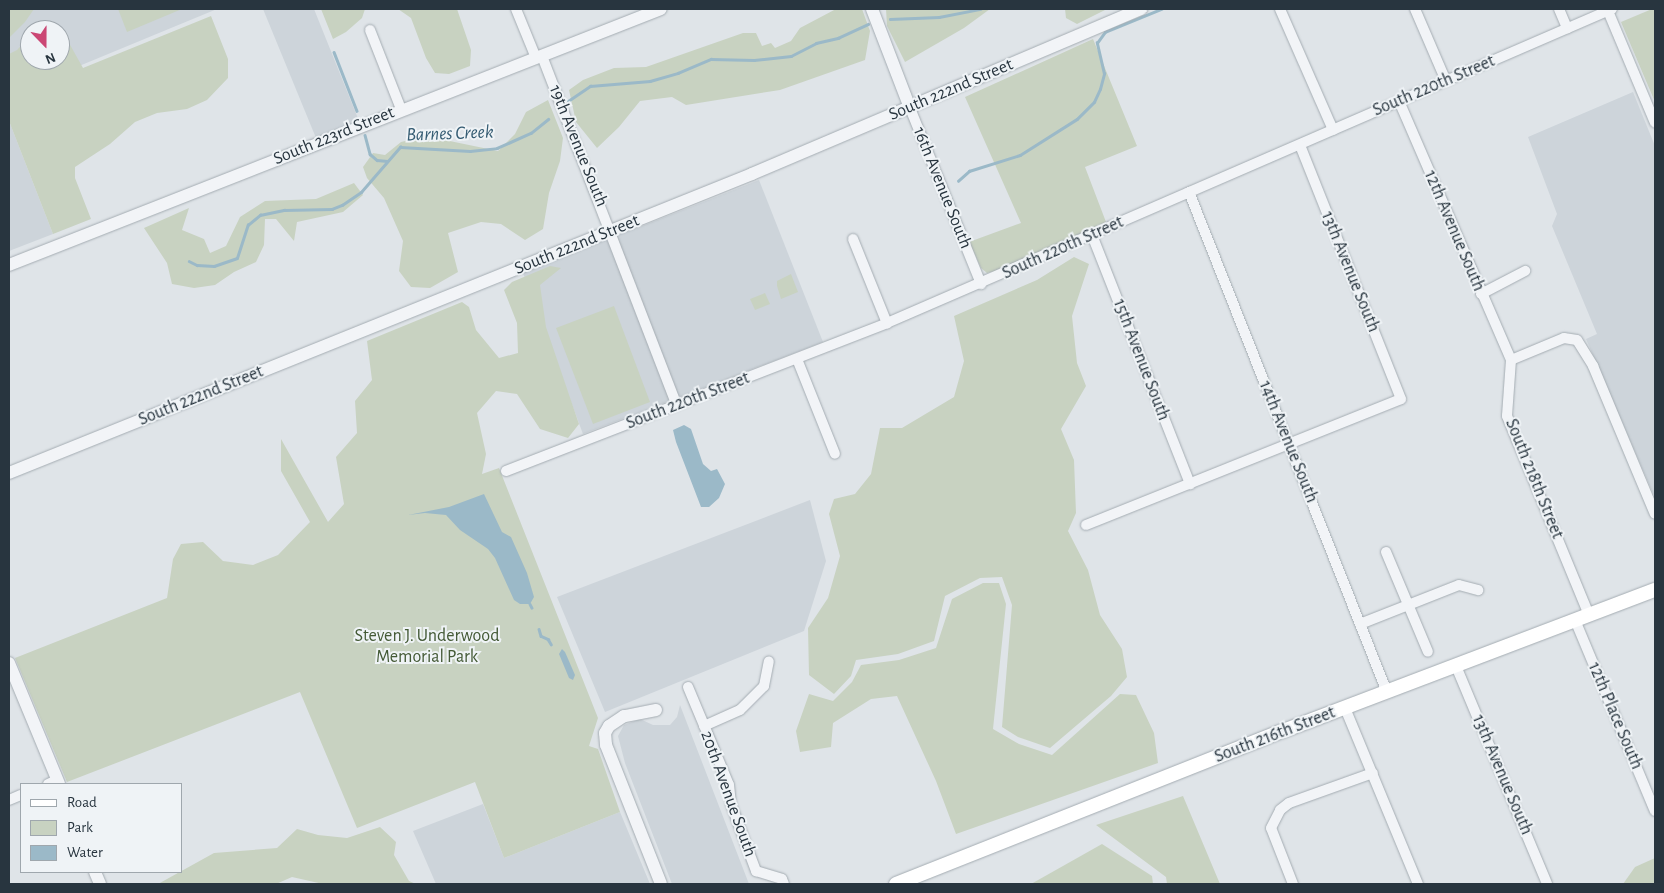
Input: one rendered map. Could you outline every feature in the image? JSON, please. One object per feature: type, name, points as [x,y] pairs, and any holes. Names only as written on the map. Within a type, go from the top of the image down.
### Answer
[{"type":"main road","name":"South 216th Street","points":[[896,884],[1345,708],[1655,590]]},
{"type":"street","name":"19th Avenue South","points":[[516,9],[539,57],[612,231],[677,405]]},
{"type":"street","name":"South 223rd Street","points":[[9,265],[401,109],[661,9]]},
{"type":"street","name":"16th Avenue South","points":[[872,9],[980,284]]},
{"type":"street","name":"South 222nd Street","points":[[9,473],[612,231],[910,108],[1141,9]]},
{"type":"street","points":[[1280,9],[1333,130]]},
{"type":"street","points":[[1415,9],[1446,81]]},
{"type":"street","points":[[1559,9],[1568,28]]},
{"type":"street","points":[[1610,10],[1655,123]]},
{"type":"street","name":"South 220th Street","points":[[506,471],[887,323],[1610,10]]},
{"type":"street","points":[[370,30],[401,109]]},
{"type":"street","name":"12th Avenue South","points":[[1399,101],[1511,360]]},
{"type":"street","name":"13th Avenue South","points":[[1290,445],[1401,399],[1300,145]]},
{"type":"street","name":"14th Avenue South","points":[[1189,192],[1387,692]]},
{"type":"street","name":"15th Avenue South","points":[[1092,235],[1190,484]]},
{"type":"street","points":[[853,239],[887,323]]},
{"type":"street","points":[[1481,294],[1526,271]]},
{"type":"street","points":[[1511,360],[1564,338],[1577,340],[1594,366],[1655,514]]},
{"type":"street","points":[[797,359],[835,454]]},
{"type":"street","name":"South 218th Street","points":[[1511,360],[1507,416],[1582,618]]},
{"type":"street","points":[[1086,525],[1290,445]]},
{"type":"street","points":[[1386,552],[1428,652]]},
{"type":"street","points":[[1360,624],[1459,585],[1478,590]]},
{"type":"street","name":"12th Place South","points":[[1582,618],[1655,811]]},
{"type":"street","points":[[704,726],[740,710],[764,686],[769,661]]},
{"type":"street","points":[[9,663],[55,783]]},
{"type":"street","name":"13th Avenue South","points":[[1456,666],[1548,884]]},
{"type":"street","name":"20th Avenue South","points":[[688,687],[729,785],[731,804],[756,871],[782,879],[784,884]]},
{"type":"street","points":[[1345,708],[1418,884]]},
{"type":"street","points":[[656,710],[624,716],[609,726],[605,733],[606,744],[661,884]]},
{"type":"street","points":[[1293,884],[1273,837],[1271,828],[1274,818],[1289,803],[1373,773]]},
{"type":"shaded area","points":[[9,9],[217,9],[70,70],[70,20],[20,20],[20,70],[69,70],[9,95]]},
{"type":"shaded area","points":[[263,9],[314,9],[359,121],[316,138]]},
{"type":"shaded area","points":[[1633,92],[1655,146],[1655,498],[1586,339],[1597,334],[1552,226],[1557,214],[1528,137]]},
{"type":"shaded area","points":[[9,121],[53,234],[9,251]]},
{"type":"shaded area","points":[[759,180],[823,342],[583,434],[523,273]]},
{"type":"shaded area","points":[[810,500],[826,561],[804,631],[605,712],[557,597]]},
{"type":"shaded area","points":[[680,705],[749,884],[672,884],[625,763],[618,736],[624,725],[640,719],[653,725],[670,725],[677,717]]},
{"type":"shaded area","points":[[483,804],[504,858],[620,812],[650,884],[436,884],[413,831]]},
{"type":"green space","points":[[9,9],[34,9],[26,20],[20,20],[20,27],[9,38]]},
{"type":"green space","points":[[118,9],[182,9],[127,32]]},
{"type":"green space","points":[[321,9],[365,9],[362,18],[346,32],[333,39]]},
{"type":"green space","points":[[398,9],[457,9],[471,50],[470,66],[449,74],[435,73],[426,58],[411,18]]},
{"type":"green space","points":[[836,9],[862,9],[870,31],[865,60],[780,90],[686,105],[672,97],[640,101],[619,127],[597,148],[576,122],[569,90],[583,80],[614,68],[646,67],[743,33],[756,33],[762,46],[771,43],[775,48],[791,41],[800,28]]},
{"type":"green space","points":[[886,9],[990,9],[964,28],[905,62],[887,26]]},
{"type":"green space","points":[[1065,9],[1107,9],[1077,24],[1066,18]]},
{"type":"green space","points":[[1655,9],[1655,102],[1621,22]]},
{"type":"green space","points":[[211,16],[228,59],[228,78],[207,100],[187,109],[157,113],[135,122],[110,144],[75,167],[75,178],[91,219],[53,234],[9,121],[9,54],[20,47],[20,70],[70,70],[70,45],[83,68]]},
{"type":"green space","points":[[1093,39],[1137,146],[1085,167],[1106,222],[1003,269],[987,273],[981,268],[969,242],[1021,223],[965,97]]},
{"type":"green space","points":[[548,100],[563,138],[560,161],[549,193],[543,229],[525,240],[501,224],[481,222],[448,233],[458,272],[430,288],[411,287],[399,271],[403,241],[384,198],[367,178],[363,167],[373,153],[385,155],[401,142],[418,138],[440,139],[498,151],[515,134],[526,112]]},
{"type":"green space","points":[[354,183],[363,195],[343,212],[297,222],[294,241],[276,219],[265,219],[264,245],[256,262],[234,272],[215,285],[194,288],[172,284],[167,263],[144,228],[189,208],[182,230],[204,239],[210,253],[226,246],[240,217],[265,201],[316,199]]},
{"type":"green space","points":[[1074,257],[1089,264],[1072,316],[1077,363],[1086,386],[1061,429],[1074,460],[1076,513],[1068,531],[1088,570],[1100,615],[1122,649],[1127,677],[1111,696],[1050,748],[1018,737],[1002,727],[1012,605],[1002,577],[980,578],[945,596],[934,641],[898,654],[856,660],[851,676],[834,694],[809,675],[808,628],[828,598],[840,556],[829,514],[834,499],[855,494],[871,474],[880,428],[902,428],[954,397],[964,361],[954,316],[1037,280]]},
{"type":"green space","name":"Steven J. Underwood Memorial Park","points":[[550,266],[561,268],[540,285],[546,327],[579,424],[568,438],[540,429],[517,394],[496,391],[477,413],[486,454],[482,474],[499,468],[598,718],[589,746],[598,749],[620,812],[504,858],[475,782],[357,828],[300,692],[67,782],[15,658],[167,598],[173,559],[181,544],[203,542],[223,561],[253,565],[278,555],[310,522],[281,471],[281,439],[328,522],[344,504],[336,457],[357,433],[355,401],[372,380],[367,341],[462,302],[469,307],[476,330],[499,358],[518,353],[517,323],[504,290],[512,282]]},
{"type":"green space","points":[[791,274],[798,292],[781,299],[777,281]]},
{"type":"green space","points":[[765,293],[770,304],[755,310],[750,299]]},
{"type":"green space","points":[[614,306],[650,402],[593,424],[556,328]]},
{"type":"green space","points":[[983,583],[999,583],[1006,604],[993,729],[1019,744],[1052,755],[1120,694],[1136,695],[1154,733],[1158,763],[956,834],[936,781],[897,696],[871,699],[833,723],[831,747],[800,752],[796,731],[809,694],[833,701],[852,682],[861,665],[899,660],[936,648],[952,599]]},
{"type":"green space","points":[[1183,796],[1220,884],[1167,884],[1166,877],[1096,825]]},
{"type":"green space","points":[[380,827],[396,842],[394,855],[409,881],[416,884],[323,884],[292,877],[276,884],[158,884],[178,873],[182,873],[182,871],[214,853],[277,848],[297,829],[318,835],[347,838]]},
{"type":"green space","points":[[1102,844],[1152,876],[1153,884],[1031,884]]},
{"type":"green space","points":[[1655,858],[1655,884],[1623,884],[1635,867]]},
{"type":"water","points":[[684,425],[691,429],[703,464],[711,471],[717,469],[725,484],[719,498],[709,507],[701,507],[676,442],[673,430]]},
{"type":"water","points":[[484,494],[502,532],[511,537],[527,573],[534,597],[530,604],[520,604],[514,600],[495,558],[488,549],[460,530],[446,515],[425,513],[408,515],[449,507]]},
{"type":"water","points":[[562,649],[575,675],[573,680],[569,678],[559,654]]},
{"type":"waterway","name":"Barnes Creek","points":[[890,19],[939,17],[980,9]]},
{"type":"waterway","points":[[958,181],[969,171],[1020,155],[1077,119],[1094,102],[1100,89],[1104,74],[1097,43],[1105,32],[1161,9]]},
{"type":"waterway","name":"Barnes Creek","points":[[568,101],[590,86],[650,81],[678,73],[711,59],[754,60],[791,56],[816,43],[838,38],[868,24]]},
{"type":"waterway","points":[[334,52],[357,111]]},
{"type":"waterway","name":"Barnes Creek","points":[[189,261],[197,265],[214,266],[237,258],[248,225],[260,215],[284,210],[332,209],[342,205],[361,192],[400,147],[470,151],[497,148],[531,133],[548,119]]},
{"type":"waterway","points":[[365,135],[370,154],[377,160],[387,161]]},
{"type":"waterway","points":[[530,604],[532,608]]},
{"type":"waterway","points":[[539,629],[541,636],[548,639],[551,644]]}]
